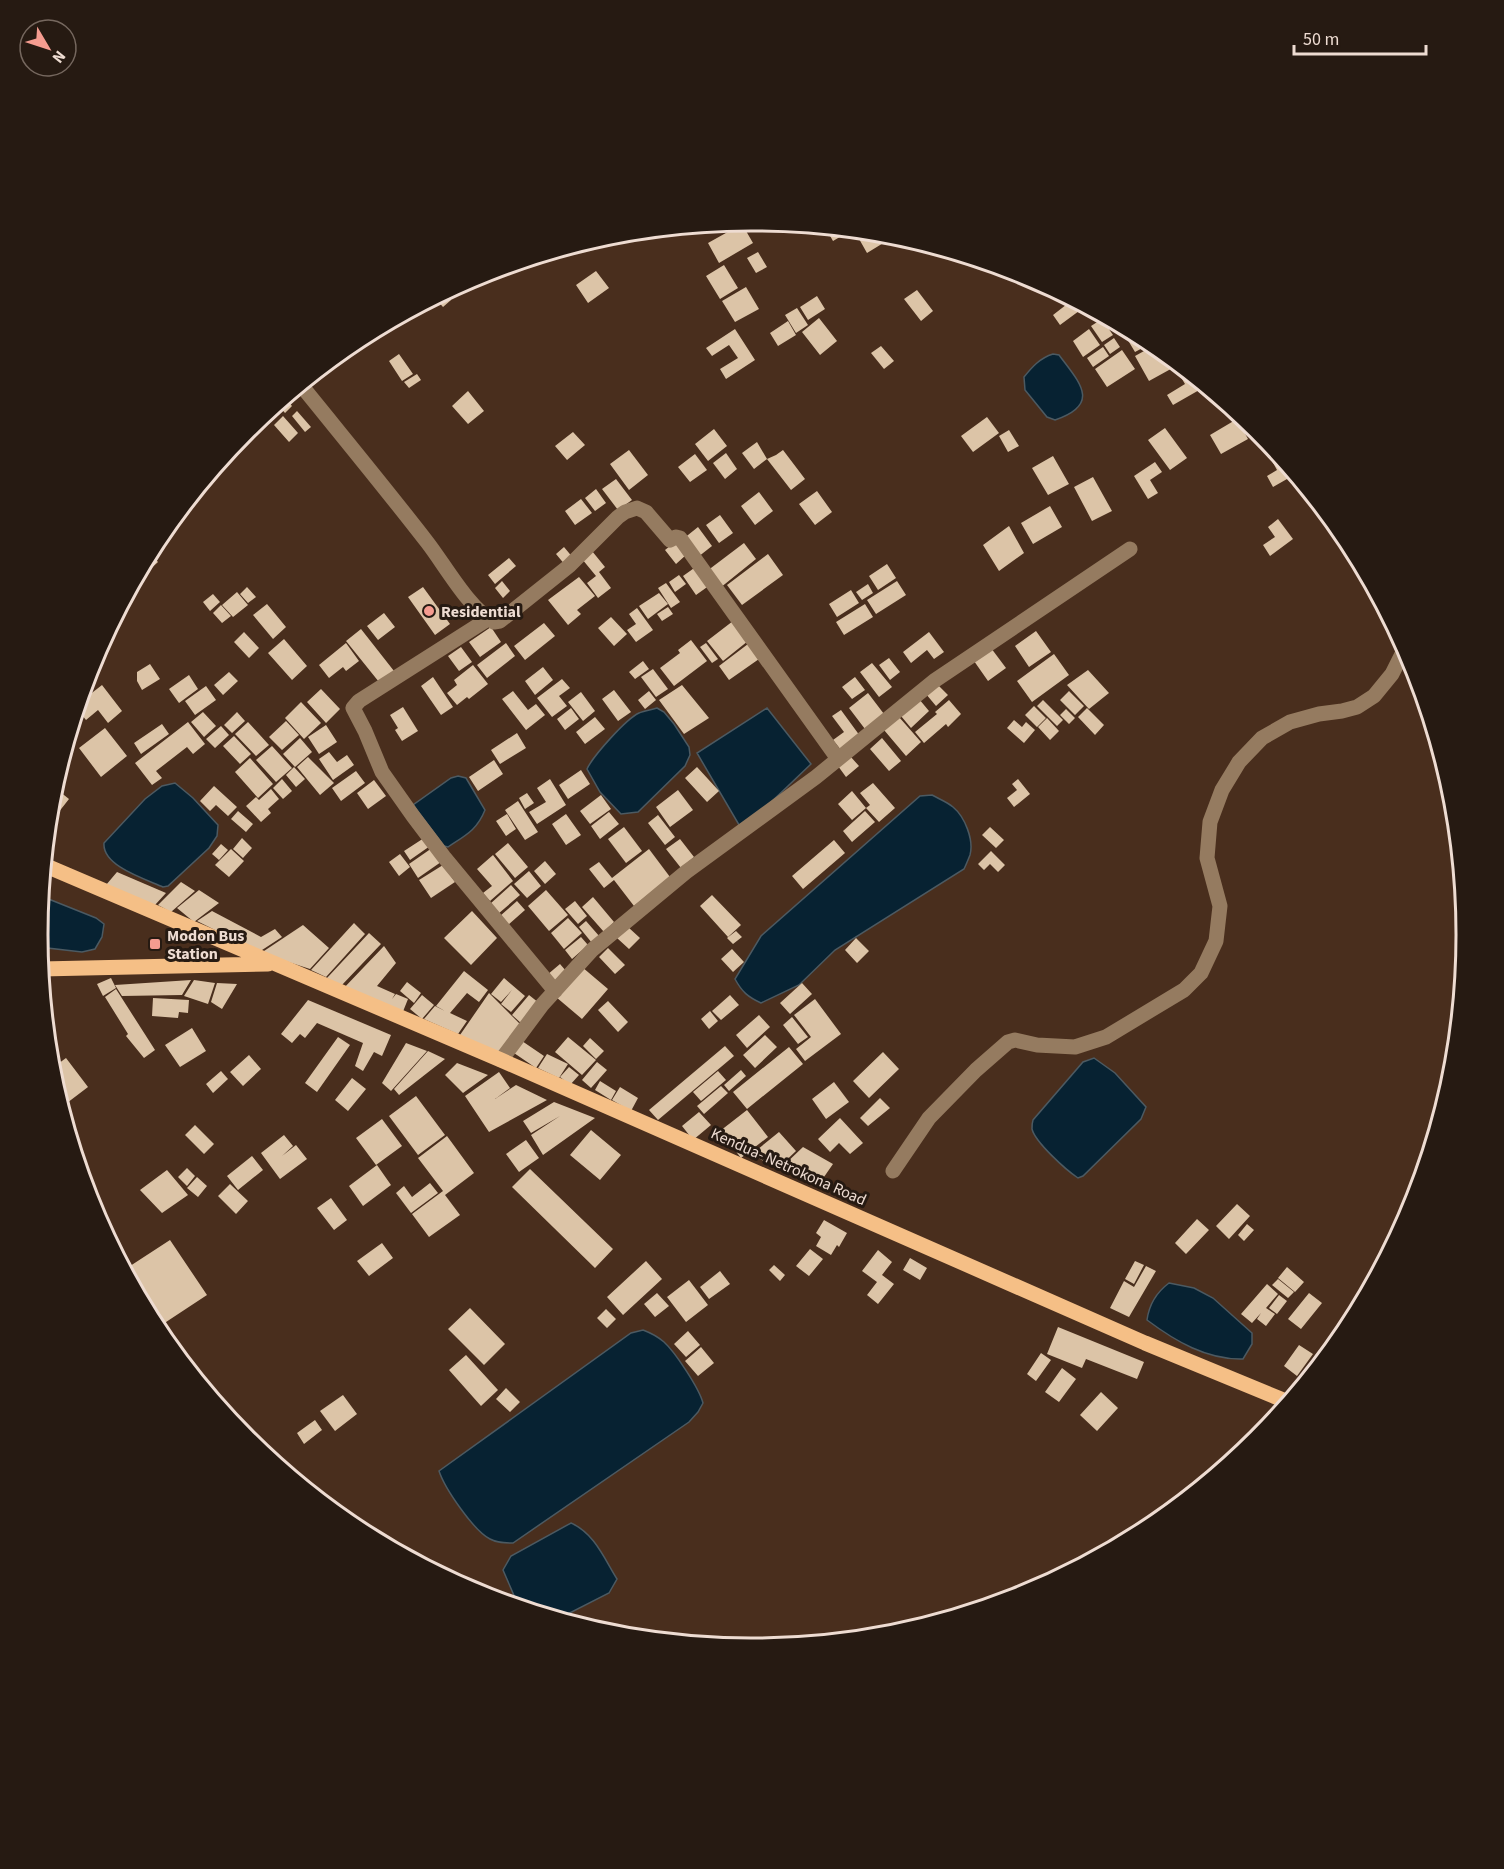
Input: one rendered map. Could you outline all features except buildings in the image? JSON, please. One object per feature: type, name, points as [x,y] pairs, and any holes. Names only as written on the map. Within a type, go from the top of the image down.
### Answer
[{"type":"main road","name":"Kendua- Netrokona Road","points":[[52,868],[501,1060],[1145,1343],[1281,1399]]},
{"type":"main road","points":[[49,969],[274,964]]},
{"type":"street","points":[[305,391],[429,544],[471,602],[494,622],[500,621],[569,566],[618,517],[625,512],[641,508],[670,540],[680,538],[838,759]]},
{"type":"street","points":[[501,1060],[543,1005],[592,950],[686,872],[838,759],[934,681],[1130,549]]},
{"type":"street","points":[[488,619],[359,701],[353,708],[353,712],[365,731],[382,772],[413,816],[555,991]]},
{"type":"street","points":[[893,1171],[929,1118],[976,1070],[1008,1042],[1015,1040],[1037,1045],[1075,1047],[1106,1037],[1184,990],[1201,973],[1216,941],[1220,906],[1207,858],[1210,822],[1222,790],[1239,762],[1262,738],[1290,722],[1357,707],[1374,696],[1392,674],[1399,659]]},
{"type":"water","points":[[1053,354],[1059,355],[1079,383],[1082,392],[1082,400],[1078,407],[1055,420],[1047,417],[1025,390],[1024,377],[1037,363]]},
{"type":"water","points":[[657,708],[664,712],[674,724],[689,747],[690,755],[685,766],[638,812],[621,814],[600,792],[587,769],[626,722],[639,713]]},
{"type":"water","points":[[767,708],[811,764],[742,830],[697,753]]},
{"type":"water","points":[[458,776],[466,778],[485,810],[475,827],[448,847],[444,846],[413,805],[451,778]]},
{"type":"water","points":[[175,783],[193,798],[218,825],[217,836],[209,848],[168,886],[163,887],[117,865],[105,851],[104,843],[145,799],[162,786]]},
{"type":"water","points":[[932,795],[953,807],[965,823],[970,836],[971,849],[964,869],[835,950],[799,985],[761,1003],[746,994],[735,979],[761,936],[920,796]]},
{"type":"water","points":[[50,899],[96,918],[104,924],[102,937],[95,949],[82,952],[49,948]]},
{"type":"water","points":[[1094,1058],[1115,1073],[1146,1107],[1141,1119],[1083,1176],[1078,1178],[1039,1141],[1034,1135],[1032,1123],[1083,1062]]},
{"type":"water","points":[[1169,1283],[1194,1288],[1213,1298],[1252,1333],[1252,1344],[1243,1359],[1204,1353],[1169,1335],[1147,1320],[1154,1299]]},
{"type":"water","points":[[643,1330],[664,1342],[686,1371],[703,1403],[698,1412],[689,1422],[513,1543],[495,1541],[483,1535],[461,1509],[439,1471],[631,1333]]},
{"type":"water","points":[[571,1523],[579,1527],[592,1540],[617,1579],[609,1593],[567,1614],[515,1597],[503,1570],[511,1556]]},
{"type":"place","name":"Residential","points":[[429,611]]},
{"type":"place","name":"Modon Bus Station","points":[[155,944]]}]
